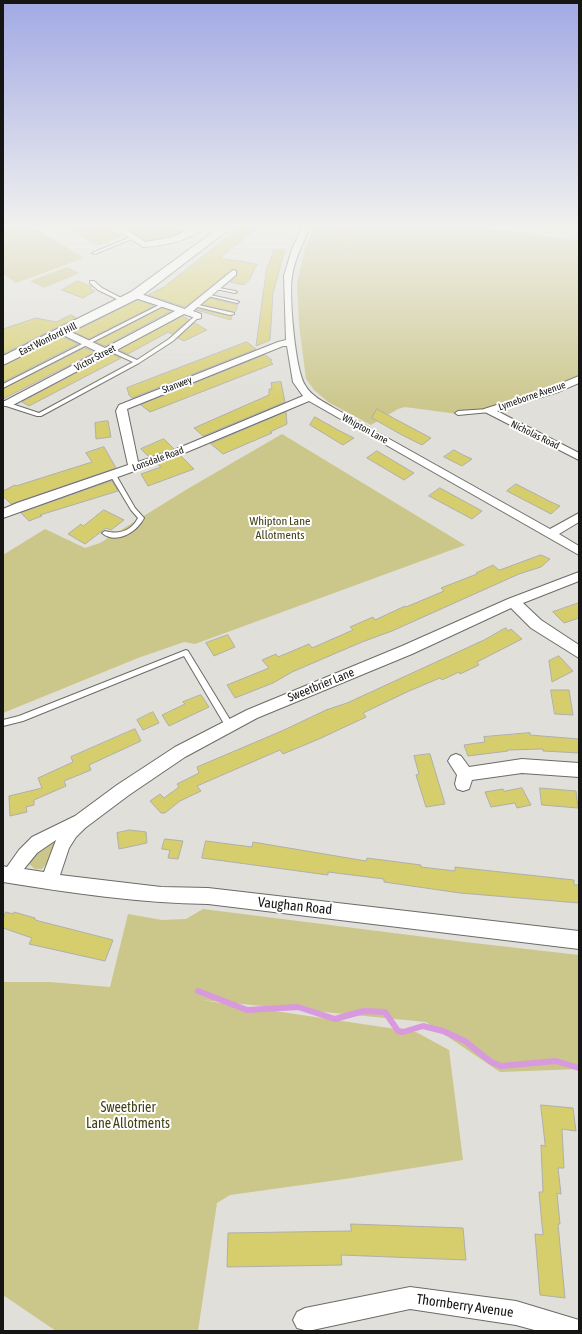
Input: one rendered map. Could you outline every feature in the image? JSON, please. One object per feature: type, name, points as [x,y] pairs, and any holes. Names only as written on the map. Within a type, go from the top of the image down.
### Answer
[{"type":"main road","name":"East Wonford Hill","points":[[3,361],[130,298],[146,286]]},
{"type":"street","name":"Whipton Lane","points":[[289,286],[292,342],[298,382],[310,396],[330,410],[579,551]]},
{"type":"street","name":"Victor Street","points":[[6,406],[196,305],[216,288]]},
{"type":"street","points":[[130,298],[163,305],[198,316]]},
{"type":"street","points":[[64,332],[109,351]]},
{"type":"street","name":"Stanwey","points":[[134,468],[121,411],[123,407],[281,344],[292,342]]},
{"type":"street","name":"Lymeborne Avenue","points":[[490,412],[554,390],[579,379]]},
{"type":"street","name":"Lonsdale Road","points":[[3,514],[21,506],[178,452],[310,396]]},
{"type":"street","name":"Nicholas Road","points":[[490,412],[579,457]]},
{"type":"street","points":[[551,534],[579,517]]},
{"type":"street","name":"Sweetbrier Lane","points":[[49,882],[62,845],[70,832],[79,823],[123,790],[180,752],[229,725],[407,650],[513,602],[579,576]]},
{"type":"street","points":[[513,602],[536,624],[568,644],[579,653]]},
{"type":"street","points":[[456,761],[464,779],[522,766],[579,770]]},
{"type":"street","name":"Sweetbrier Lane","points":[[7,875],[27,850],[44,838],[79,823]]},
{"type":"street","name":"Vaughan Road","points":[[7,875],[49,882],[162,895],[208,896],[463,925],[579,940]]},
{"type":"street","name":"Thornberry Avenue","points":[[305,1320],[410,1298],[516,1313],[578,1331]]},
{"type":"lane","points":[[97,286],[100,289],[130,298]]},
{"type":"lane","points":[[216,288],[235,292]]},
{"type":"lane","points":[[208,295],[237,302]]},
{"type":"lane","points":[[3,386],[163,305]]},
{"type":"lane","points":[[196,305],[232,314]]},
{"type":"lane","points":[[6,406],[40,416],[137,362],[171,340],[198,316]]},
{"type":"lane","points":[[109,351],[137,362]]},
{"type":"lane","points":[[458,413],[490,412]]},
{"type":"lane","points":[[105,533],[112,537],[122,535],[137,524],[141,518],[133,509],[113,475]]},
{"type":"lane","points":[[3,723],[20,719],[186,653],[229,725]]},
{"type":"green space","points":[[297,286],[579,286],[579,376],[480,412],[458,414],[405,407],[398,409],[371,425],[328,402],[314,390],[306,379],[299,325]]},
{"type":"green space","name":"Whipton Lane Allotments","points":[[282,434],[465,545],[195,644],[184,642],[138,658],[3,713],[3,555],[45,529],[85,548],[100,543],[189,488]]},
{"type":"green space","points":[[61,835],[50,859],[42,869],[35,869],[29,864],[32,855]]},
{"type":"green space","name":"Sweetbrier Lane Allotments","points":[[203,909],[579,955],[579,1069],[500,1072],[426,1022],[201,1000],[416,1032],[449,1050],[463,1160],[345,1179],[230,1195],[217,1203],[198,1331],[56,1331],[3,1295],[3,982],[50,982],[110,987],[128,914],[162,920],[186,919]]},
{"type":"building","points":[[69,286],[90,286],[92,287],[90,289],[95,291],[83,298],[62,290]]},
{"type":"building","points":[[211,286],[185,307],[148,295],[164,287]]},
{"type":"building","points":[[264,286],[275,286],[273,293],[270,340],[256,346]]},
{"type":"building","points":[[210,298],[238,305],[235,312],[203,305]]},
{"type":"building","points":[[138,300],[154,306],[89,339],[74,332]]},
{"type":"building","points":[[162,308],[171,311],[105,346],[96,342]]},
{"type":"building","points":[[198,309],[232,316],[231,320],[196,310]]},
{"type":"building","points":[[71,315],[76,318],[3,354],[3,329],[36,318],[56,322]]},
{"type":"building","points":[[183,316],[189,320],[172,334],[168,332],[128,354],[119,350]]},
{"type":"building","points":[[195,323],[207,330],[184,341],[178,338]]},
{"type":"building","points":[[63,337],[78,344],[3,382],[3,366]]},
{"type":"building","points":[[247,342],[256,349],[132,398],[129,395],[127,388]]},
{"type":"building","points":[[85,348],[95,352],[3,399],[3,389]]},
{"type":"building","points":[[112,354],[121,358],[29,406],[22,402]]},
{"type":"building","points":[[265,355],[272,360],[270,361],[273,364],[150,412],[141,405]]},
{"type":"building","points":[[281,382],[285,402],[203,436],[194,428],[269,395],[269,389],[272,389],[271,383]]},
{"type":"building","points":[[377,409],[431,438],[422,445],[402,435],[372,418]]},
{"type":"building","points":[[286,412],[287,424],[270,432],[272,433],[223,454],[211,444]]},
{"type":"building","points":[[315,417],[354,438],[343,445],[310,425]]},
{"type":"building","points":[[108,421],[111,437],[96,439],[95,423]]},
{"type":"building","points":[[164,439],[174,449],[149,457],[141,449]]},
{"type":"building","points":[[104,447],[116,468],[11,504],[3,496],[3,491],[15,485],[16,486],[92,462],[86,453]]},
{"type":"building","points":[[454,450],[472,459],[462,466],[444,457]]},
{"type":"building","points":[[377,451],[414,473],[404,480],[367,458]]},
{"type":"building","points":[[181,456],[194,469],[148,486],[141,474],[161,467],[157,464]]},
{"type":"building","points":[[112,481],[118,491],[40,515],[42,516],[29,521],[21,513]]},
{"type":"building","points":[[516,484],[560,506],[551,514],[507,491]]},
{"type":"building","points":[[440,488],[482,511],[472,519],[429,496]]},
{"type":"building","points":[[104,510],[124,520],[111,530],[106,528],[85,544],[68,534],[81,524],[83,526]]},
{"type":"building","points":[[541,555],[550,559],[541,567],[519,574],[392,631],[362,642],[292,672],[273,683],[235,698],[227,685],[269,668],[262,660],[276,654],[278,657],[309,644],[312,648],[353,630],[350,627],[373,617],[375,620],[405,606],[406,607],[444,591],[441,588],[477,574],[476,573],[493,565],[499,570]]},
{"type":"building","points":[[579,603],[579,618],[564,623],[553,612]]},
{"type":"building","points":[[506,628],[508,631],[511,629],[522,639],[477,662],[479,665],[460,674],[459,672],[442,680],[440,678],[409,691],[363,713],[366,717],[319,739],[283,754],[280,750],[197,786],[201,791],[180,801],[165,813],[161,813],[150,801],[160,794],[164,798],[179,787],[177,784],[199,773],[197,767],[284,730],[326,710],[347,703],[484,640]]},
{"type":"building","points":[[228,635],[235,647],[214,656],[206,643]]},
{"type":"building","points":[[559,656],[573,671],[552,682],[549,661]]},
{"type":"building","points":[[551,690],[569,690],[573,715],[555,714]]},
{"type":"building","points":[[201,695],[209,707],[169,726],[162,715],[185,704],[183,702]]},
{"type":"building","points":[[153,712],[159,723],[143,730],[137,720]]},
{"type":"building","points":[[135,729],[141,741],[89,765],[91,770],[64,781],[66,786],[34,800],[34,805],[26,807],[27,812],[10,816],[9,796],[42,788],[38,778],[73,762],[71,757]]},
{"type":"building","points":[[530,733],[530,735],[579,739],[579,753],[543,751],[543,749],[508,750],[468,756],[464,745],[485,742],[484,737]]},
{"type":"building","points":[[430,754],[445,804],[426,807],[416,775],[419,774],[414,756]]},
{"type":"building","points":[[522,788],[531,805],[517,808],[515,803],[491,807],[485,792],[503,789],[504,791]]},
{"type":"building","points":[[540,788],[576,791],[578,808],[542,805]]},
{"type":"building","points":[[130,830],[146,832],[147,843],[119,849],[117,833]]},
{"type":"building","points":[[165,839],[183,841],[178,859],[168,858],[170,850],[162,849]]},
{"type":"building","points":[[206,841],[252,847],[253,842],[366,861],[367,858],[455,871],[455,867],[574,880],[574,885],[579,885],[579,903],[460,893],[384,882],[384,879],[328,872],[328,875],[202,858]]},
{"type":"building","points":[[6,912],[13,914],[14,912],[35,918],[35,920],[113,940],[105,961],[29,944],[32,938],[3,928],[3,919]]},
{"type":"building","points":[[541,1105],[573,1108],[576,1131],[562,1129],[564,1168],[558,1168],[561,1194],[557,1193],[560,1224],[558,1224],[565,1298],[540,1295],[535,1234],[543,1235],[539,1192],[543,1192],[541,1145],[545,1146]]},
{"type":"building","points":[[351,1224],[463,1228],[466,1260],[341,1255],[342,1265],[227,1267],[228,1233],[351,1231]]},
{"type":"waterway","points":[[198,991],[247,1010],[298,1007],[335,1019],[364,1011],[385,1012],[398,1031],[403,1032],[423,1026],[443,1031],[465,1041],[491,1062],[501,1066],[556,1061],[579,1068]]}]
